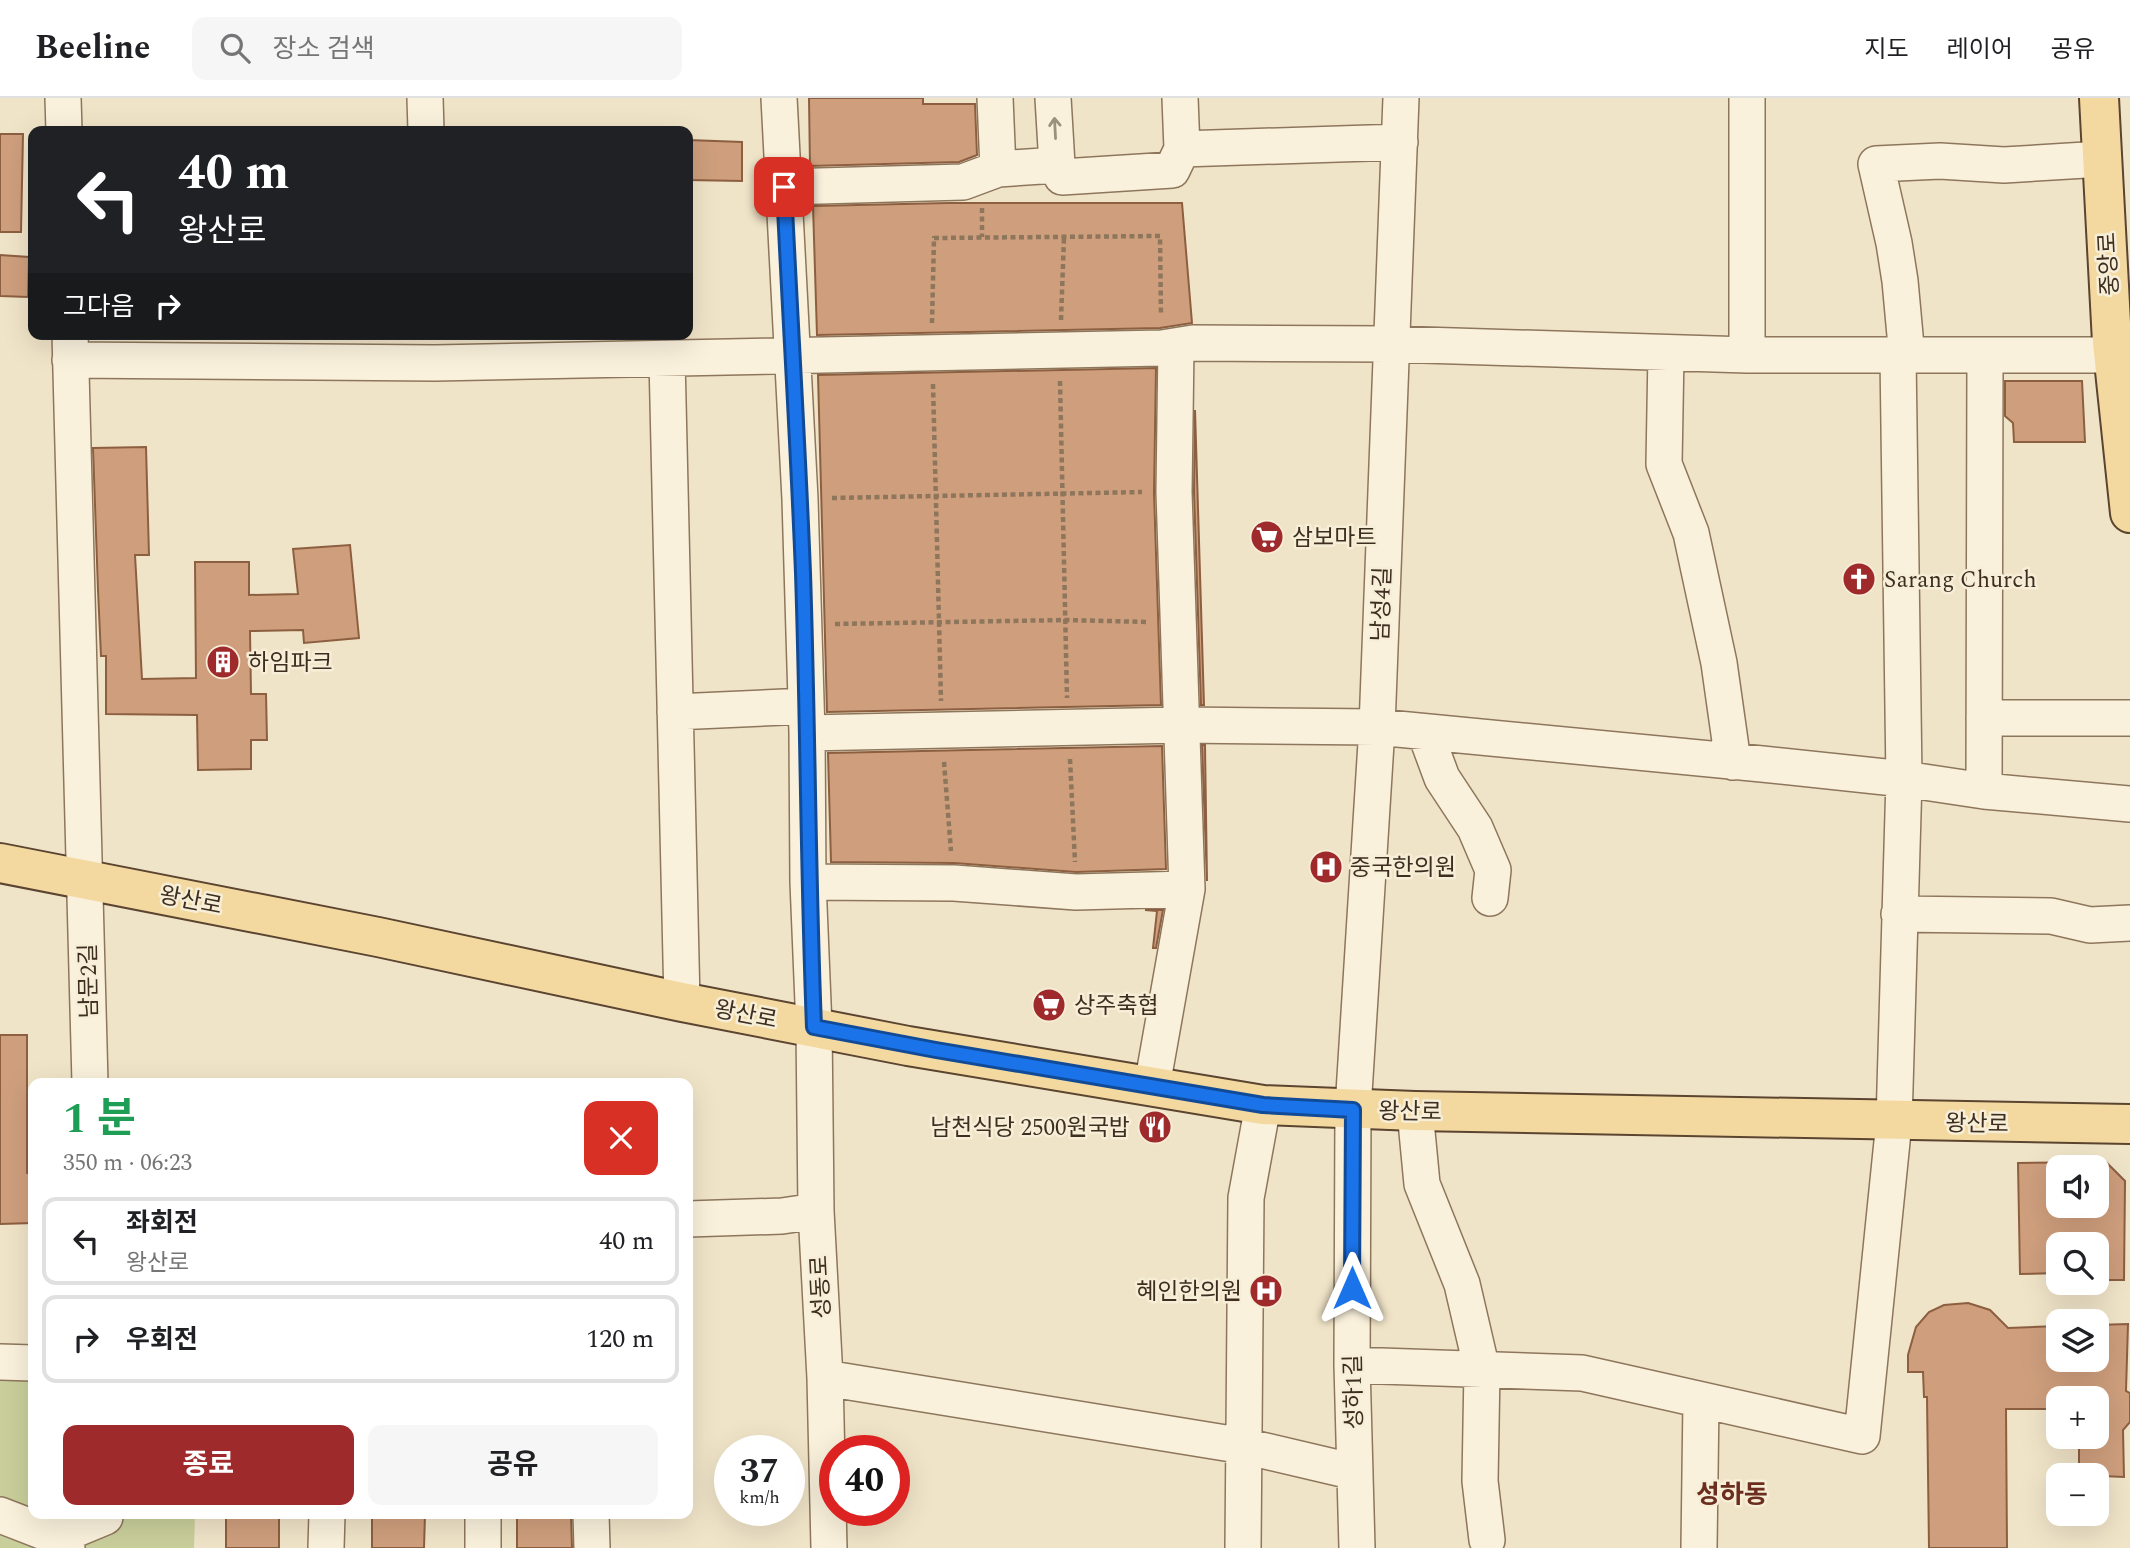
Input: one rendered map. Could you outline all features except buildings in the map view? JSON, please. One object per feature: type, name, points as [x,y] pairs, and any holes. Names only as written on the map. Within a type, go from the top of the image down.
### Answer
[{"type":"main road","name":"중앙로","points":[[2099,98],[2130,513]]},
{"type":"main road","name":"왕산로","points":[[0,863],[86,878],[682,1002],[922,1048],[1263,1105],[1353,1110],[1894,1122],[2130,1124]]},
{"type":"street","points":[[62,98],[64,126]]},
{"type":"street","points":[[425,98],[426,126]]},
{"type":"street","name":"성동로","points":[[779,98],[800,499],[807,720],[808,882],[814,1027],[816,1210],[825,1378],[829,1548]]},
{"type":"street","points":[[995,98],[998,169]]},
{"type":"street","points":[[1053,98],[1057,165],[1062,177],[1172,170],[1182,149],[1180,98]]},
{"type":"street","name":"남성4길","points":[[1353,1110],[1377,727],[1401,98]]},
{"type":"street","points":[[1746,355],[1747,98]]},
{"type":"street","points":[[1182,149],[1400,142]]},
{"type":"street","points":[[1352,1365],[1582,1373],[1862,1436],[1894,1122],[1904,779],[1903,357],[1898,268],[1876,164],[1940,161],[2004,165],[2102,159]]},
{"type":"street","points":[[784,187],[963,183],[998,169],[1057,165]]},
{"type":"street","points":[[70,347],[665,351],[793,356],[1060,351],[1169,347],[1193,343],[1391,344],[1746,355],[1985,357],[2119,346]]},
{"type":"street","name":"남문2길","points":[[70,347],[90,1078]]},
{"type":"street","points":[[1152,1086],[1187,889],[1169,347]]},
{"type":"street","points":[[665,351],[682,1002]]},
{"type":"street","points":[[1666,353],[1664,464],[1690,533],[1719,663],[1733,762]]},
{"type":"street","points":[[1984,791],[1985,357]]},
{"type":"street","points":[[675,712],[941,732],[1180,725],[1377,727],[2130,804]]},
{"type":"street","points":[[1984,718],[2130,718]]},
{"type":"street","points":[[1425,732],[1442,778],[1475,828],[1493,870],[1490,898]]},
{"type":"street","points":[[808,882],[954,883],[1076,892],[1187,889]]},
{"type":"street","points":[[1899,914],[2051,916],[2090,925],[2130,923]]},
{"type":"street","points":[[1243,1548],[1246,1198],[1263,1105]]},
{"type":"street","name":"성하1길","points":[[1353,1110],[1352,1365],[1357,1548]]},
{"type":"street","points":[[1415,1111],[1422,1184],[1462,1284],[1482,1370],[1480,1480],[1487,1539]]},
{"type":"street","points":[[693,1219],[782,1216],[816,1210]]},
{"type":"street","points":[[0,1362],[28,1363]]},
{"type":"street","points":[[825,1378],[1244,1446],[1355,1472]]},
{"type":"street","points":[[1699,1548],[1701,1400]]},
{"type":"street","points":[[0,1515],[62,1543],[105,1526]]},
{"type":"street","points":[[326,1548],[327,1519]]},
{"type":"street","points":[[483,1519],[483,1548]]},
{"type":"street","points":[[591,1519],[592,1548]]},
{"type":"path","points":[[954,883],[941,732],[932,353],[934,238],[1160,236],[1169,347]]},
{"type":"path","points":[[1063,237],[1060,351],[1068,727],[1076,892]]},
{"type":"path","points":[[800,499],[1174,492]]},
{"type":"path","points":[[804,625],[1066,620],[1177,623]]},
{"type":"green space","points":[[0,1369],[28,1370],[28,1519],[195,1519],[194,1548],[0,1548]]},
{"type":"place","name":"삼보마트","points":[[1267,537]]},
{"type":"place","name":"Sarang Church","points":[[1859,579]]},
{"type":"place","name":"하임파크","points":[[223,662]]},
{"type":"place","name":"중국한의원","points":[[1326,867]]},
{"type":"place","name":"상주축협","points":[[1049,1005]]},
{"type":"place","name":"남천식당 2500원국밥","points":[[1155,1127]]},
{"type":"place","name":"혜인한의원","points":[[1266,1291]]},
{"type":"district","name":"성하동","points":[[1732,1494]]},
{"type":"route","points":[[784,187],[800,499],[807,733],[808,882],[814,1027],[1263,1105],[1353,1110],[1352,1288]]}]
